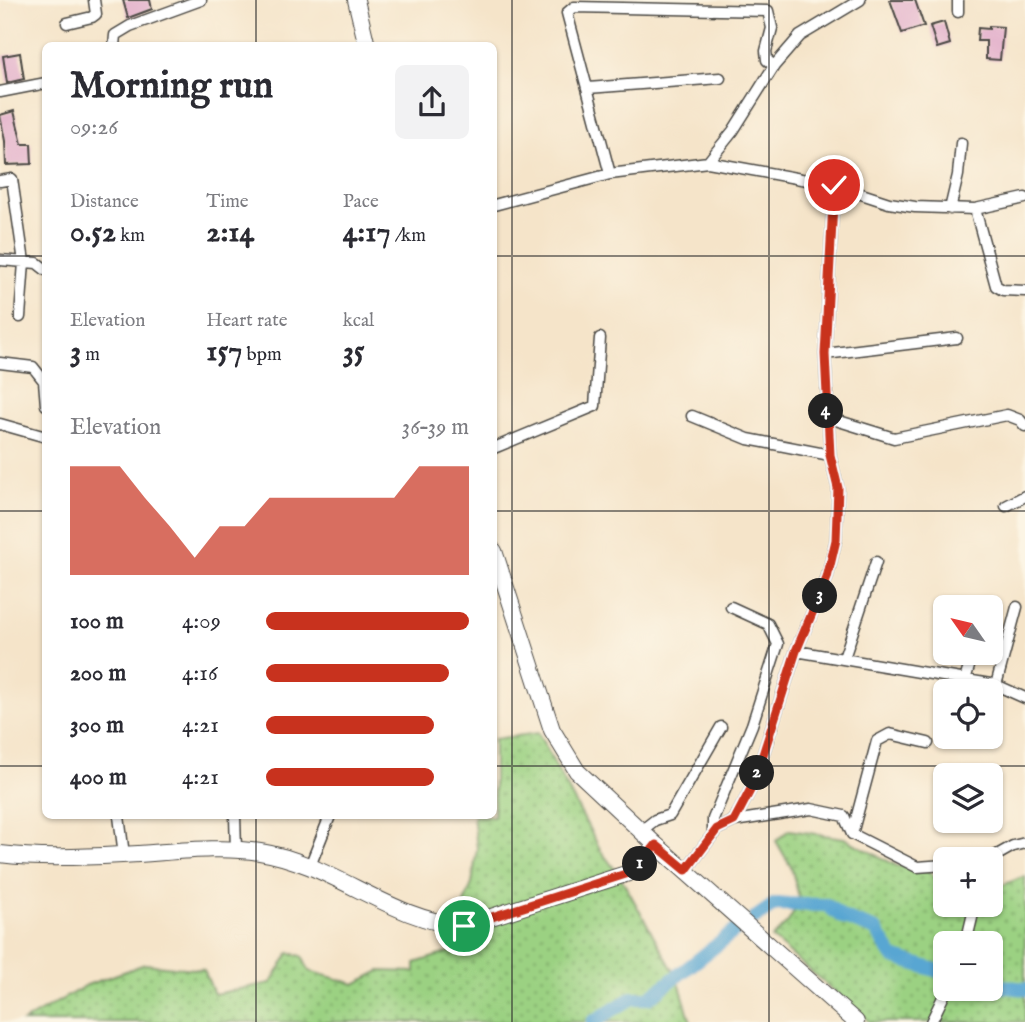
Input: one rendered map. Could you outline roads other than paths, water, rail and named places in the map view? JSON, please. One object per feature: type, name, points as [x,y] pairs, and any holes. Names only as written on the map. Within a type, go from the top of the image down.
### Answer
[{"type":"street","points":[[67,23],[96,14],[94,0]]},
{"type":"street","points":[[115,42],[116,35],[130,26],[201,0]]},
{"type":"street","points":[[356,0],[366,42]]},
{"type":"street","points":[[708,162],[733,131],[774,65],[800,36],[860,0]]},
{"type":"street","points":[[958,0],[958,12]]},
{"type":"street","points":[[610,174],[567,13],[574,7],[768,11],[772,27],[765,51],[767,60],[774,65]]},
{"type":"street","points":[[588,88],[720,78]]},
{"type":"street","points":[[0,92],[42,84]]},
{"type":"street","points":[[950,209],[958,175],[961,143]]},
{"type":"street","points":[[497,204],[610,174],[708,162],[834,185],[889,203],[915,207],[975,209],[1025,198]]},
{"type":"street","points":[[0,181],[12,179],[24,262],[20,317]]},
{"type":"street","points":[[734,821],[754,783],[796,651],[827,578],[836,540],[838,488],[830,455],[826,417],[825,354],[834,185]]},
{"type":"street","points":[[975,209],[996,286],[1003,290],[1025,290]]},
{"type":"street","points":[[0,260],[37,263],[42,267]]},
{"type":"street","points":[[497,447],[595,406],[600,338]]},
{"type":"street","points":[[825,354],[957,338]]},
{"type":"street","points":[[0,363],[33,367],[42,378]]},
{"type":"street","points":[[826,417],[894,438],[1007,415],[1023,422]]},
{"type":"street","points":[[692,416],[748,439],[830,455]]},
{"type":"street","points":[[0,424],[42,436]]},
{"type":"street","points":[[1006,506],[1025,496]]},
{"type":"street","points":[[497,560],[552,730],[577,771],[640,831],[856,1022]]},
{"type":"street","points":[[844,658],[876,562]]},
{"type":"street","points":[[713,835],[713,819],[752,725],[778,644],[768,624],[732,607]]},
{"type":"street","points":[[998,679],[1017,607]]},
{"type":"street","points":[[796,651],[960,679]]},
{"type":"street","points":[[1003,688],[1025,698]]},
{"type":"street","points":[[640,831],[655,820],[670,815],[721,727]]},
{"type":"street","points":[[852,834],[877,741],[890,734],[928,743]]},
{"type":"street","points":[[686,870],[717,829],[734,821],[811,809],[844,816],[852,834],[918,867],[933,866]]},
{"type":"street","points":[[119,819],[124,855]]},
{"type":"street","points":[[235,819],[236,850]]},
{"type":"street","points":[[310,866],[329,819]]},
{"type":"street","points":[[1003,852],[1025,843]]},
{"type":"street","points":[[0,854],[26,857],[124,855],[176,850],[261,852],[310,866],[417,916],[446,925],[464,926],[635,871],[656,845]]},
{"type":"street","points":[[932,1022],[942,1001]]},
{"type":"waterway","points":[[755,918],[775,904],[827,905],[842,917],[876,930],[893,957],[933,969]]},
{"type":"waterway","points":[[593,1022],[632,998],[649,998],[736,930]]},
{"type":"waterway","points":[[1003,986],[1025,989]]}]
